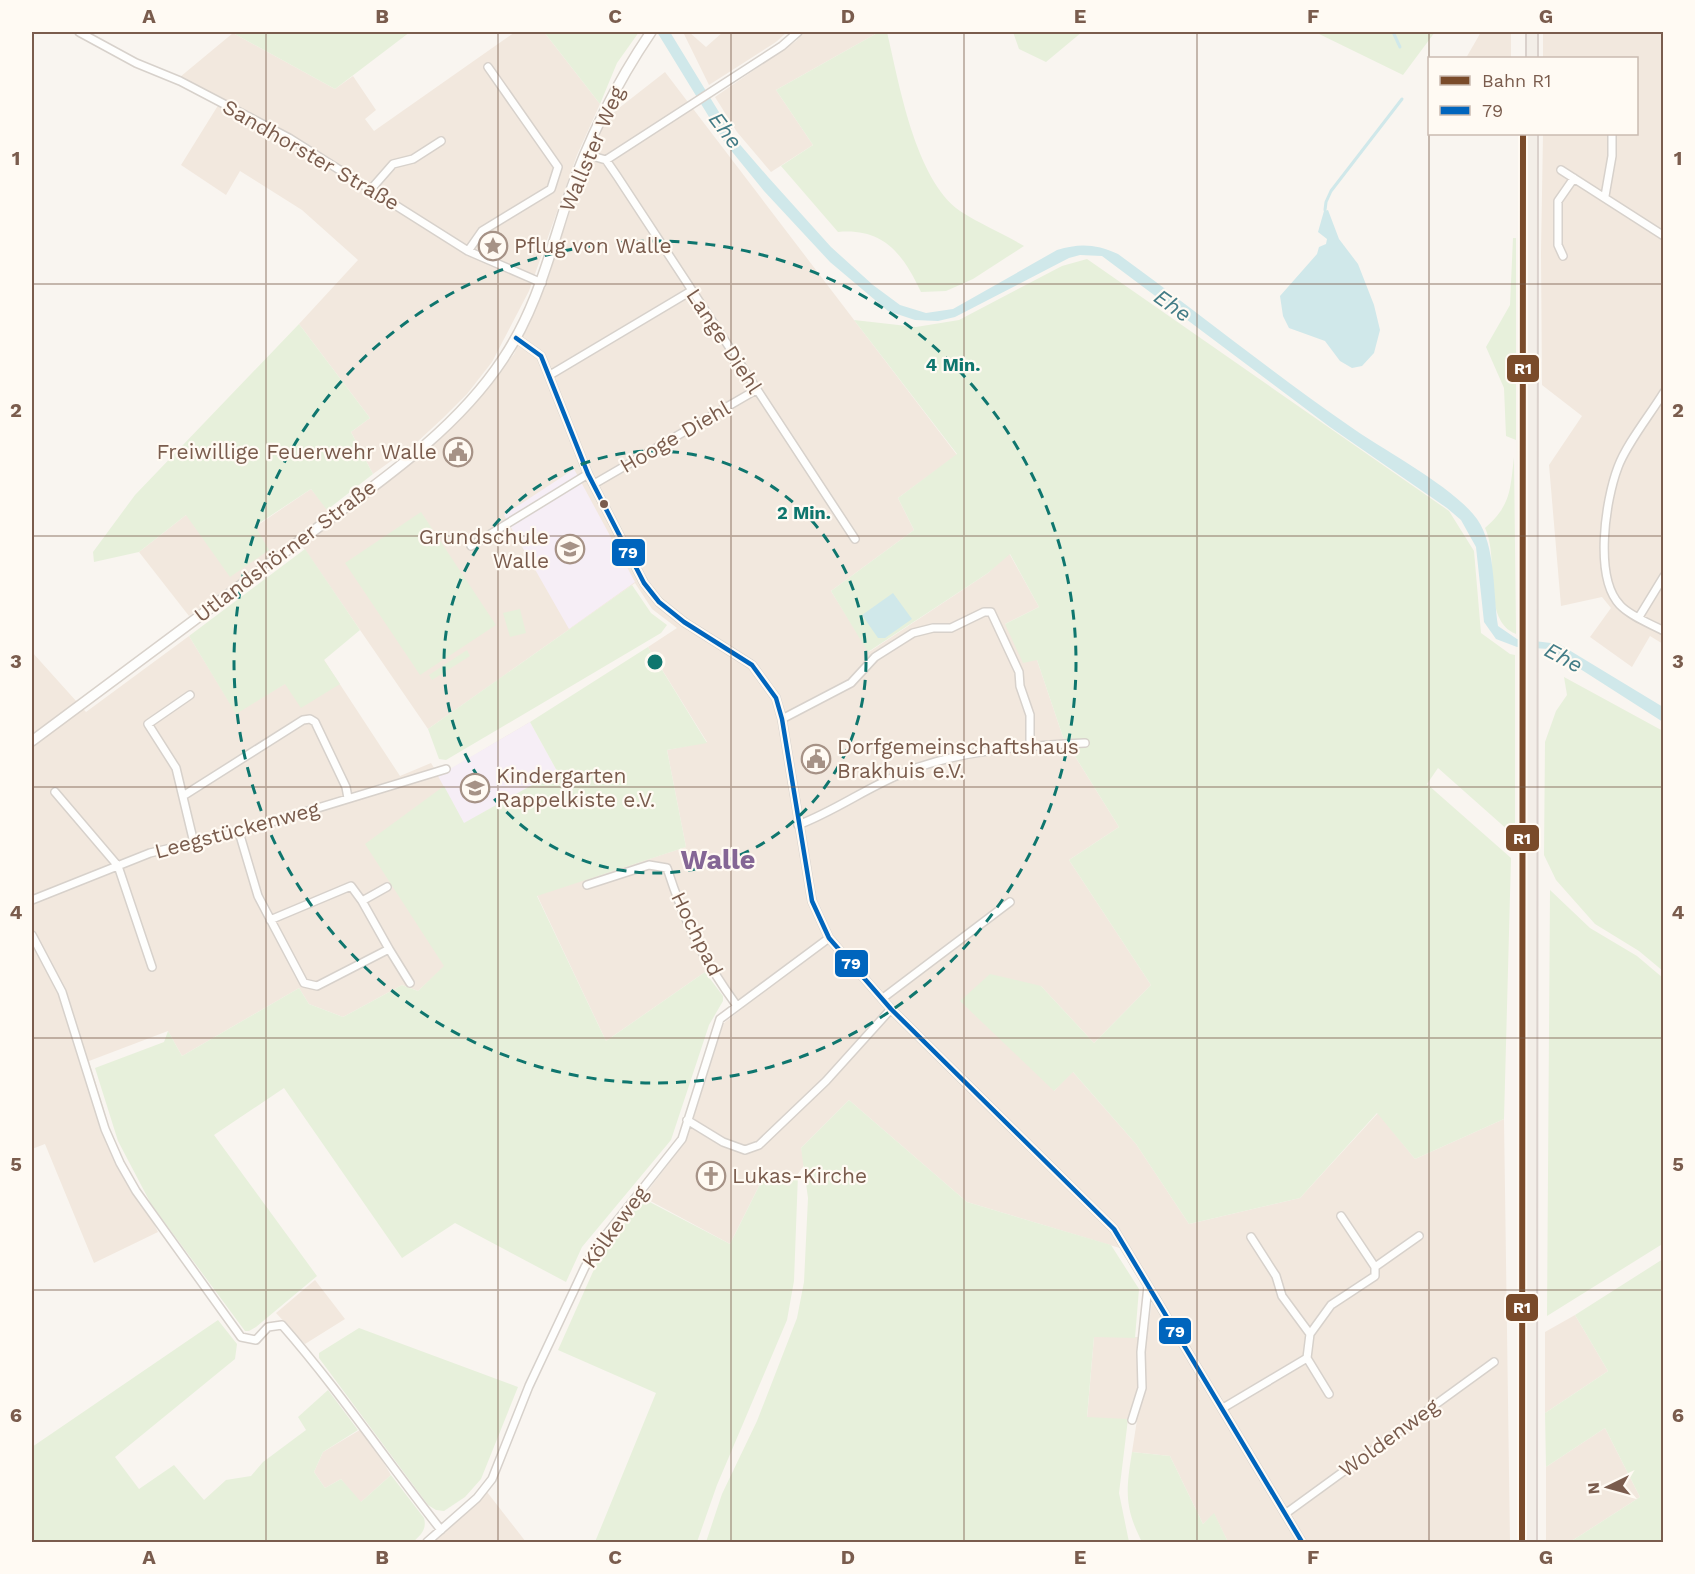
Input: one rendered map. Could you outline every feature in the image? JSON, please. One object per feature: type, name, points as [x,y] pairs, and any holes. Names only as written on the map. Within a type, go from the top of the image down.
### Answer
[{"type":"main road","points":[[1532,32],[1532,57]]},
{"type":"main road","points":[[1531,1542],[1532,135]]},
{"type":"street","name":"Sandhorster Straße","points":[[79,32],[136,63],[180,81],[289,138],[468,251],[542,283]]},
{"type":"street","points":[[585,154],[606,160],[782,46],[798,32]]},
{"type":"street","name":"Wallster Weg","points":[[516,338],[542,283],[585,154],[607,103],[649,35]]},
{"type":"street","points":[[468,251],[482,231],[551,189],[558,167],[489,68]]},
{"type":"street","points":[[1605,196],[1612,156],[1612,135]]},
{"type":"street","points":[[372,189],[393,164],[413,159],[441,141]]},
{"type":"street","name":"Lange Diehl","points":[[606,160],[855,539]]},
{"type":"street","points":[[1561,170],[1605,196],[1664,236]]},
{"type":"street","points":[[1563,256],[1558,245],[1558,201],[1574,178]]},
{"type":"street","points":[[550,375],[691,291]]},
{"type":"street","points":[[516,338],[541,356],[588,474],[644,583],[659,602],[689,626],[752,665],[776,698],[782,719],[812,901],[829,938],[891,1009],[1114,1229],[1302,1542]]},
{"type":"street","name":"Utlandshörner Straße","points":[[32,741],[345,507],[423,445],[473,399],[489,380],[516,338]]},
{"type":"street","name":"Hooge Diehl","points":[[594,484],[756,390]]},
{"type":"street","points":[[1664,392],[1618,466],[1608,507],[1604,548],[1607,586],[1621,607],[1664,631]]},
{"type":"street","points":[[471,546],[588,474]]},
{"type":"street","points":[[1639,616],[1664,576]]},
{"type":"street","points":[[782,719],[851,683],[875,657],[913,633],[933,628],[951,628],[984,612],[991,612],[1019,672],[1020,686],[1030,715],[1030,746]]},
{"type":"street","points":[[190,695],[148,724],[176,768],[194,843]]},
{"type":"street","points":[[183,796],[303,720],[310,719],[315,722],[346,786],[348,798]]},
{"type":"street","points":[[798,825],[824,816],[914,769],[992,750],[1084,743]]},
{"type":"street","name":"Leegstückenweg","points":[[32,900],[150,853],[239,832],[446,769]]},
{"type":"street","points":[[55,792],[117,866],[152,967]]},
{"type":"street","points":[[239,832],[255,888],[300,979],[313,987],[389,949]]},
{"type":"street","name":"Hochpad","points":[[587,885],[649,865],[667,868],[680,908],[707,965],[737,1006]]},
{"type":"street","points":[[270,920],[346,887],[353,887],[410,983]]},
{"type":"street","points":[[362,901],[387,887]]},
{"type":"street","points":[[883,998],[1010,902]]},
{"type":"street","points":[[32,936],[62,992],[105,1129],[136,1191],[241,1337],[256,1340],[268,1327],[282,1324],[352,1410],[395,1472],[441,1530]]},
{"type":"street","name":"Kölkeweg","points":[[427,1542],[477,1498],[492,1479],[529,1386],[585,1267],[597,1246],[682,1139],[720,1019],[829,938]]},
{"type":"street","points":[[687,1120],[723,1142],[745,1150],[759,1145],[826,1081],[891,1009]]},
{"type":"street","points":[[1329,1394],[1306,1358],[1310,1334],[1330,1305],[1375,1276],[1375,1268],[1341,1216]]},
{"type":"street","points":[[1375,1268],[1419,1236]]},
{"type":"street","points":[[1251,1237],[1276,1276],[1282,1296],[1310,1334]]},
{"type":"street","points":[[1132,1420],[1142,1388],[1142,1352],[1148,1286]]},
{"type":"street","points":[[1223,1408],[1306,1358]]},
{"type":"street","name":"Woldenweg","points":[[1285,1514],[1494,1362]]},
{"type":"shaded area","points":[[515,32],[544,32],[600,104],[577,155],[529,291],[492,362],[467,394],[443,418],[416,443],[373,474],[351,432],[370,418],[299,324],[358,260],[302,210],[240,171],[226,195],[181,165],[222,99],[180,77],[233,33],[335,89],[353,76],[376,110],[365,119],[374,131]]},
{"type":"shaded area","points":[[683,32],[689,32],[706,47],[723,32],[787,32],[776,42],[709,85]]},
{"type":"shaded area","points":[[804,32],[879,32],[776,90],[813,145],[771,172],[737,132],[715,97],[796,41]]},
{"type":"shaded area","points":[[1481,32],[1511,32],[1511,57],[1467,57]]},
{"type":"shaded area","points":[[1543,32],[1663,32],[1663,644],[1650,636],[1632,667],[1590,637],[1611,608],[1602,597],[1561,606],[1549,465],[1582,416],[1542,385],[1541,253],[1543,135],[1638,135],[1638,57],[1543,57]]},
{"type":"shaded area","points":[[665,72],[957,455],[898,498],[914,530],[831,591],[869,652],[988,573],[1009,553],[1039,607],[1005,624],[1037,660],[1063,737],[1119,827],[1069,860],[1151,985],[1094,1043],[1041,986],[1054,1091],[1072,1071],[1136,1144],[1189,1224],[1300,1198],[1378,1113],[1415,1159],[1504,1119],[1510,1542],[1228,1542],[1214,1514],[1203,1524],[1170,1456],[1132,1452],[1137,1420],[1087,1418],[1094,1337],[1147,1337],[1154,1287],[1133,1252],[967,1202],[849,1100],[801,1148],[805,1164],[789,1186],[764,1176],[730,1244],[643,1197],[685,1142],[724,1023],[743,1008],[715,965],[606,1041],[537,895],[686,847],[667,750],[707,742],[648,647],[677,628],[652,609],[635,583],[428,729],[301,544],[433,442],[476,401],[514,354],[549,276],[586,161],[605,119]]},
{"type":"shaded area","name":"Grundschule Walle","points":[[574,469],[635,582],[569,629],[504,515]]},
{"type":"shaded area","points":[[311,489],[330,512],[189,616],[139,552],[186,515],[255,527]]},
{"type":"shaded area","points":[[189,636],[236,713],[324,660],[400,776],[431,763],[439,776],[530,722],[464,824],[444,786],[445,966],[418,991],[402,985],[343,1017],[309,1004],[299,988],[182,1056],[168,1031],[89,1061],[114,1143],[158,1232],[94,1263],[45,1144],[32,1149],[32,652],[86,712]]},
{"type":"shaded area","points":[[530,722],[557,771],[464,824],[438,776]]},
{"type":"shaded area","points":[[315,1280],[345,1319],[305,1344],[276,1313]]},
{"type":"shaded area","points":[[1575,1315],[1608,1371],[1545,1413],[1545,1332]]},
{"type":"shaded area","points":[[363,1428],[391,1475],[360,1503],[341,1479],[325,1488],[314,1472],[323,1452]]},
{"type":"shaded area","points":[[1605,1428],[1640,1497],[1570,1542],[1546,1542],[1546,1467]]},
{"type":"shaded area","points":[[487,1492],[526,1542],[433,1540]]},
{"type":"green space","points":[[410,32],[335,89],[233,33]]},
{"type":"green space","points":[[544,32],[639,32],[617,63],[600,104]]},
{"type":"green space","points":[[879,32],[887,32],[911,129],[931,177],[944,196],[960,211],[1024,246],[973,279],[946,291],[921,292],[899,255],[880,239],[868,234],[838,232],[781,166],[813,145],[776,90]]},
{"type":"green space","points":[[1013,32],[1082,32],[1046,62],[1019,49]]},
{"type":"green space","points":[[1315,32],[1435,32],[1403,75]]},
{"type":"green space","points":[[1513,238],[1516,238],[1516,440],[1506,436],[1504,388],[1486,347],[1510,305]]},
{"type":"green space","points":[[1087,259],[1449,511],[1474,551],[1481,633],[1510,654],[1515,655],[1515,831],[1509,831],[1438,768],[1427,784],[1511,858],[1504,1119],[1415,1159],[1377,1113],[1300,1198],[1189,1224],[1136,1144],[1073,1072],[1054,1091],[960,1001],[990,974],[1041,986],[1094,1043],[1151,985],[1069,860],[1119,827],[1063,737],[1037,660],[1023,663],[1005,624],[1039,607],[1010,554],[988,573],[868,652],[831,591],[914,530],[898,498],[957,454],[854,320],[916,327],[959,320],[1062,266]]},
{"type":"green space","points":[[299,324],[370,418],[351,432],[373,474],[327,510],[311,489],[255,526],[269,550],[230,577],[186,515],[139,552],[94,562],[93,552],[135,495]]},
{"type":"green space","points":[[1514,457],[1516,634],[1505,627],[1498,616],[1489,541],[1485,528],[1500,512],[1508,497]]},
{"type":"green space","points":[[421,512],[496,625],[420,675],[345,563]]},
{"type":"green space","points":[[305,549],[360,630],[324,660],[340,684],[301,708],[285,684],[236,714],[189,636]]},
{"type":"green space","points":[[632,585],[651,613],[667,625],[661,633],[446,760],[439,759],[428,729]]},
{"type":"green space","points":[[520,609],[526,633],[510,637],[503,613]]},
{"type":"green space","points":[[648,647],[707,743],[667,750],[686,847],[537,896],[606,1041],[705,972],[723,996],[723,1001],[709,1025],[671,1140],[582,1247],[566,1282],[455,1223],[402,1258],[284,1088],[214,1135],[317,1276],[256,1327],[245,1331],[151,1204],[118,1141],[95,1068],[164,1042],[168,1031],[182,1056],[299,988],[309,1004],[343,1017],[402,985],[418,991],[444,966],[365,844],[444,786],[464,823],[557,771],[530,722]]},
{"type":"green space","points":[[467,650],[470,656],[432,680],[429,675]]},
{"type":"green space","points":[[1564,677],[1663,731],[1663,971],[1639,951],[1595,924],[1556,880],[1544,855],[1545,742],[1556,711],[1567,695]]},
{"type":"green space","points":[[1550,890],[1590,928],[1637,956],[1663,978],[1664,1243],[1547,1316]]},
{"type":"green space","points":[[849,1100],[967,1202],[1111,1245],[1139,1289],[1135,1338],[1094,1337],[1087,1417],[1128,1419],[1119,1493],[1129,1542],[706,1542],[722,1494],[757,1421],[797,1318],[804,1282],[808,1198],[801,1148]]},
{"type":"green space","points":[[798,1174],[794,1281],[787,1320],[717,1485],[697,1542],[595,1542],[656,1393],[558,1350],[600,1256],[642,1198],[730,1244],[764,1176],[789,1186]]},
{"type":"green space","points":[[1663,1259],[1663,1542],[1570,1542],[1640,1497],[1605,1428],[1546,1467],[1545,1413],[1608,1371],[1575,1315]]},
{"type":"green space","points":[[218,1320],[237,1344],[235,1359],[115,1457],[139,1489],[174,1465],[204,1500],[226,1480],[251,1476],[263,1462],[306,1430],[298,1417],[328,1390],[358,1430],[323,1452],[314,1472],[325,1488],[341,1479],[361,1502],[391,1475],[424,1518],[425,1525],[419,1537],[413,1542],[32,1542],[32,1447]]},
{"type":"green space","points":[[359,1328],[518,1387],[481,1479],[465,1497],[444,1511],[436,1510],[428,1505],[319,1358],[319,1353]]},
{"type":"green space","points":[[1132,1452],[1170,1456],[1203,1524],[1214,1513],[1228,1542],[1142,1542],[1129,1508],[1128,1477]]},
{"type":"water","name":"Ehe","points":[[657,32],[670,32],[736,140],[768,177],[831,247],[873,285],[900,305],[926,313],[953,309],[1057,250],[1065,248],[1088,246],[1118,254],[1319,404],[1452,494],[1477,519],[1488,543],[1498,626],[1517,639],[1559,644],[1663,707],[1663,722],[1549,649],[1517,647],[1496,639],[1484,622],[1476,547],[1461,520],[1330,427],[1102,256],[1080,255],[1069,258],[955,317],[938,321],[915,320],[888,311],[830,262],[764,191],[725,143]]},
{"type":"water","points":[[1328,210],[1339,239],[1358,264],[1374,305],[1380,330],[1374,353],[1362,366],[1352,368],[1340,361],[1325,341],[1289,328],[1283,316],[1280,296],[1317,254],[1319,247],[1326,244],[1327,239],[1318,232],[1324,211]]},
{"type":"water","points":[[893,593],[912,619],[885,638],[878,638],[862,615]]},
{"type":"waterway","points":[[1393,32],[1400,47]]},
{"type":"waterway","points":[[1325,210],[1331,191],[1402,99]]},
{"type":"rail line","name":"R1","points":[[1522,1542],[1523,135]]},
{"type":"transit line","name":"79","points":[[516,338],[541,356],[588,474],[644,583],[659,602],[684,622],[752,665],[776,698],[782,719],[812,901],[829,938],[891,1009],[1114,1229],[1302,1542]]},
{"type":"place","name":"Pflug von Walle","points":[[493,246]]},
{"type":"place","name":"Freiwillige Feuerwehr Walle","points":[[458,452]]},
{"type":"place","name":"Grundschule Walle","points":[[570,549]]},
{"type":"place","name":"Dorfgemeinschaftshaus Brakhuis e.V.","points":[[816,759]]},
{"type":"place","name":"Kindergarten Rappelkiste e.V.","points":[[475,788]]},
{"type":"place","name":"Lukas-Kirche","points":[[711,1176]]},
{"type":"district","name":"Walle","points":[[718,860]]}]
